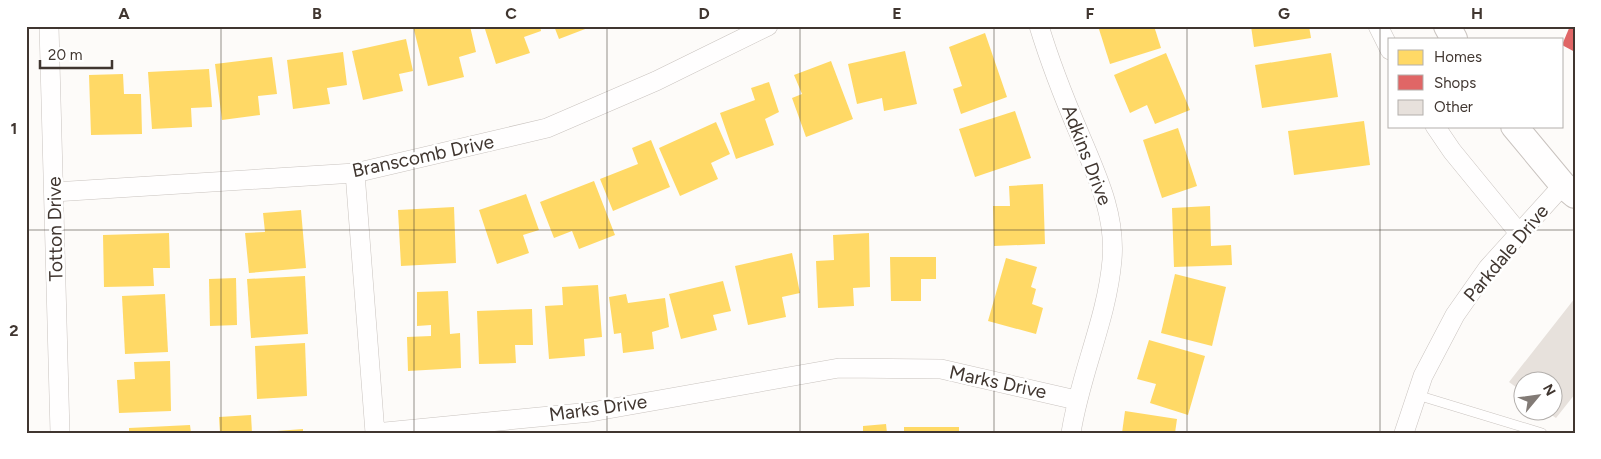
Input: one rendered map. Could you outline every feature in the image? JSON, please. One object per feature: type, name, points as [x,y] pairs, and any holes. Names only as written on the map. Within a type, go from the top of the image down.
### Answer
[{"type":"main road","points":[[1448,26],[1454,38]]},
{"type":"main road","points":[[1516,128],[1569,190]]},
{"type":"street","name":"Totton Drive","points":[[49,26],[60,433]]},
{"type":"street","name":"Branscomb Drive","points":[[54,192],[355,173],[547,128],[656,81],[768,26]]},
{"type":"street","name":"Adkins Drive","points":[[1039,26],[1079,134],[1101,185],[1111,225],[1112,259],[1104,311],[1076,400],[1071,433]]},
{"type":"street","points":[[1378,26],[1388,46]]},
{"type":"street","points":[[1436,128],[1452,151],[1519,233]]},
{"type":"street","name":"Marks Drive","points":[[355,173],[375,433],[590,412],[840,368],[941,370],[1076,400]]},
{"type":"street","name":"Parkdale Drive","points":[[1404,433],[1423,376],[1455,316],[1488,268],[1519,233],[1569,190]]},
{"type":"lane","points":[[1417,395],[1542,433]]},
{"type":"building: Homes","points":[[413,26],[470,26],[476,52],[459,57],[464,77],[428,86]]},
{"type":"building: Homes","points":[[484,26],[540,26],[541,31],[524,37],[530,53],[496,64]]},
{"type":"building: Homes","points":[[554,26],[593,26],[559,39]]},
{"type":"building: Homes","points":[[1098,26],[1154,26],[1161,48],[1110,64]]},
{"type":"building: Homes","points":[[1251,26],[1309,26],[1311,38],[1254,47]]},
{"type":"building: Homes","points":[[985,33],[1007,97],[961,114],[953,89],[962,86],[949,47]]},
{"type":"building: Homes","points":[[406,39],[413,71],[399,74],[403,91],[363,100],[352,51]]},
{"type":"building: Homes","points":[[905,51],[917,104],[884,111],[882,98],[857,104],[848,64]]},
{"type":"building: Homes","points":[[343,52],[347,85],[327,88],[330,104],[293,109],[287,60]]},
{"type":"building: Homes","points":[[1166,53],[1190,110],[1155,124],[1147,105],[1130,113],[1114,75]]},
{"type":"building: Homes","points":[[1331,53],[1338,97],[1262,108],[1255,65]]},
{"type":"building: Homes","points":[[272,57],[277,94],[258,96],[260,115],[222,120],[215,64]]},
{"type":"building: Homes","points":[[831,61],[853,119],[806,137],[792,98],[802,94],[794,75]]},
{"type":"building: Homes","points":[[209,69],[212,107],[191,108],[192,127],[152,129],[148,72]]},
{"type":"building: Homes","points":[[123,74],[124,94],[141,94],[142,134],[91,135],[89,75]]},
{"type":"building: Homes","points":[[769,82],[779,112],[765,119],[774,145],[736,159],[720,113],[755,100],[751,88]]},
{"type":"building: Homes","points":[[1015,111],[1031,158],[975,177],[959,129]]},
{"type":"building: Homes","points":[[1364,121],[1370,165],[1294,175],[1288,131]]},
{"type":"building: Homes","points":[[716,122],[730,154],[711,163],[718,179],[680,196],[659,148]]},
{"type":"building: Homes","points":[[1178,128],[1197,186],[1162,198],[1143,140]]},
{"type":"building: Homes","points":[[651,140],[670,187],[613,211],[600,179],[638,164],[632,148]]},
{"type":"building: Homes","points":[[594,181],[615,235],[579,249],[572,231],[554,238],[540,202]]},
{"type":"building: Homes","points":[[1043,184],[1045,244],[994,246],[993,206],[1010,206],[1009,186]]},
{"type":"building: Homes","points":[[526,194],[539,230],[523,235],[529,253],[497,264],[479,210]]},
{"type":"building: Homes","points":[[1210,206],[1211,246],[1231,245],[1232,265],[1174,267],[1172,208]]},
{"type":"building: Homes","points":[[454,207],[456,263],[401,266],[398,210]]},
{"type":"building: Homes","points":[[301,210],[306,268],[249,273],[245,233],[265,232],[263,213]]},
{"type":"building: Homes","points":[[169,233],[170,268],[153,268],[154,286],[104,287],[103,235]]},
{"type":"building: Homes","points":[[869,233],[870,287],[853,288],[854,306],[818,308],[816,261],[834,260],[833,235]]},
{"type":"building: Homes","points":[[792,253],[800,293],[782,297],[786,317],[748,325],[735,266]]},
{"type":"building: Homes","points":[[890,257],[936,257],[936,279],[921,279],[921,301],[891,301]]},
{"type":"building: Homes","points":[[1006,258],[1037,267],[1031,287],[1036,289],[1032,304],[1043,308],[1036,334],[988,321]]},
{"type":"building: Homes","points":[[1175,274],[1226,287],[1212,346],[1161,333]]},
{"type":"building: Homes","points":[[305,276],[308,334],[251,338],[247,279]]},
{"type":"building: Homes","points":[[236,278],[237,325],[210,326],[209,279]]},
{"type":"building: Homes","points":[[723,281],[731,311],[713,315],[717,330],[681,339],[669,294]]},
{"type":"building: Homes","points":[[598,285],[602,337],[584,339],[585,356],[549,359],[545,306],[563,305],[562,287]]},
{"type":"building: Homes","points":[[448,291],[450,334],[460,333],[461,368],[408,371],[407,337],[431,336],[431,325],[417,326],[417,292]]},
{"type":"building: Homes","points":[[165,294],[168,352],[125,354],[122,296]]},
{"type":"building: Homes","points":[[626,294],[628,303],[665,298],[669,327],[652,332],[654,349],[623,353],[621,333],[614,334],[609,297]]},
{"type":"building: Homes","points":[[532,309],[533,345],[515,345],[516,363],[479,364],[477,311]]},
{"type":"building: Homes","points":[[1149,340],[1205,356],[1188,415],[1150,403],[1156,384],[1137,379]]},
{"type":"building: Homes","points":[[305,343],[307,396],[257,399],[255,346]]},
{"type":"building: Homes","points":[[170,361],[171,411],[119,413],[117,380],[135,379],[134,362]]},
{"type":"building: Homes","points":[[1125,411],[1177,419],[1175,433],[1122,433]]},
{"type":"building: Homes","points":[[251,415],[252,433],[220,433],[219,417]]},
{"type":"building: Homes","points":[[886,424],[887,433],[863,433],[863,426]]},
{"type":"building: Homes","points":[[190,425],[191,433],[129,433],[129,428]]},
{"type":"building: Homes","points":[[904,427],[959,427],[959,433],[904,433]]},
{"type":"building: Homes","points":[[303,429],[303,433],[277,433],[277,431]]},
{"type":"building: Shops","points":[[1570,26],[1575,26],[1575,52],[1564,46],[1564,40]]},
{"type":"building: Other","points":[[1575,298],[1575,394],[1564,408],[1564,372],[1517,372]]},
{"type":"building: Other","points":[[1514,376],[1514,386],[1509,382]]}]
